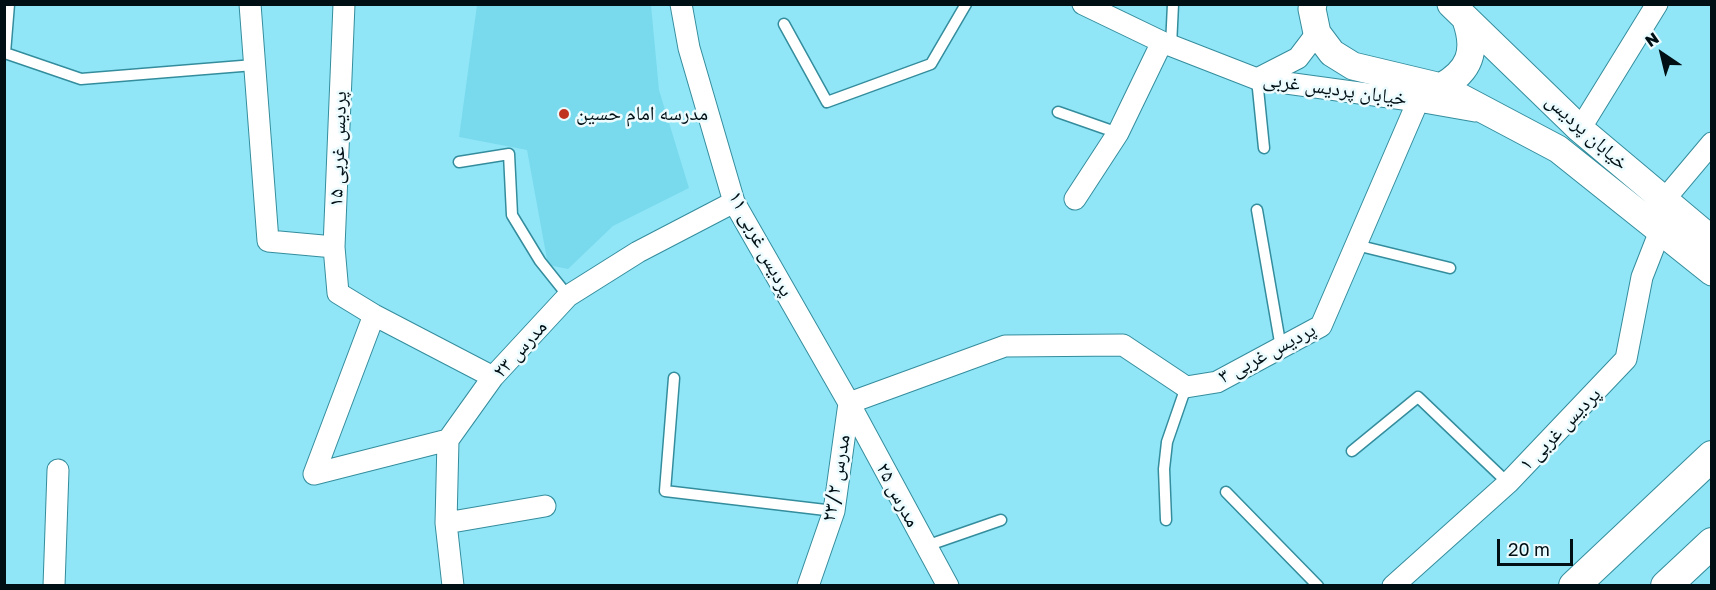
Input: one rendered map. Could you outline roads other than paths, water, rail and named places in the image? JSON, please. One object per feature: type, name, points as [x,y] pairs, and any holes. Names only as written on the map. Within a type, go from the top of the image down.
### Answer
[{"type":"main road","points":[[1574,585],[1712,456]]},
{"type":"main road","points":[[1666,585],[1712,543]]},
{"type":"street","points":[[250,4],[268,241],[334,247]]},
{"type":"street","name":"پردیس غربی ۱۵","points":[[344,4],[334,247],[338,294],[374,315]]},
{"type":"street","name":"پردیس غربی ۱۱","points":[[681,4],[689,48],[734,202],[849,403]]},
{"type":"street","name":"خیابان پردیس غربی","points":[[1083,4],[1167,44],[1257,79],[1418,101],[1494,115]]},
{"type":"street","points":[[1257,79],[1298,58],[1317,33],[1313,4]]},
{"type":"street","points":[[1580,129],[1657,4]]},
{"type":"street","points":[[1441,87],[1455,79],[1466,66],[1472,51],[1472,35],[1459,12]]},
{"type":"street","name":"خیابان پردیس","points":[[1459,12],[1580,129],[1712,240]]},
{"type":"street","name":"خیابان پردیس","points":[[1317,33],[1332,53],[1353,66],[1441,87],[1558,149],[1712,272]]},
{"type":"street","points":[[1075,199],[1118,134],[1167,44]]},
{"type":"street","name":"پردیس غربی ۳","points":[[1186,387],[1217,382],[1321,326],[1418,101]]},
{"type":"street","points":[[1664,200],[1712,143]]},
{"type":"street","name":"مدرس ۲۳","points":[[448,440],[493,377],[568,296],[638,252],[734,202]]},
{"type":"street","name":"پردیس غربی ۱","points":[[1393,585],[1508,483],[1626,359],[1642,277],[1660,231]]},
{"type":"street","points":[[453,585],[446,523],[448,440],[314,474],[374,315],[493,377]]},
{"type":"street","points":[[849,403],[1005,346],[1123,345],[1186,387]]},
{"type":"street","name":"مدرس ۲۳/۲","points":[[812,583],[834,511],[849,403]]},
{"type":"street","name":"مدرس ۲۵","points":[[849,403],[948,585]]},
{"type":"street","points":[[54,585],[58,470]]},
{"type":"street","points":[[446,523],[545,506]]},
{"type":"lane","points":[[9,4],[5,52],[81,79],[254,65]]},
{"type":"lane","points":[[784,24],[827,102],[931,64],[966,4]]},
{"type":"lane","points":[[1167,44],[1173,4]]},
{"type":"lane","points":[[1257,79],[1264,148]]},
{"type":"lane","points":[[1058,112],[1118,134]]},
{"type":"lane","points":[[459,162],[510,154],[512,216],[540,261],[568,296]]},
{"type":"lane","points":[[1257,210],[1281,348]]},
{"type":"lane","points":[[1356,245],[1450,268]]},
{"type":"lane","points":[[674,378],[665,491],[834,511]]},
{"type":"lane","points":[[1166,520],[1164,469],[1167,442],[1186,387]]},
{"type":"lane","points":[[1352,451],[1418,397],[1508,483]]},
{"type":"lane","points":[[1226,492],[1318,585]]},
{"type":"lane","points":[[926,546],[1001,520]]},
{"type":"place","name":"مدرسه امام حسین","points":[[564,114]]}]
